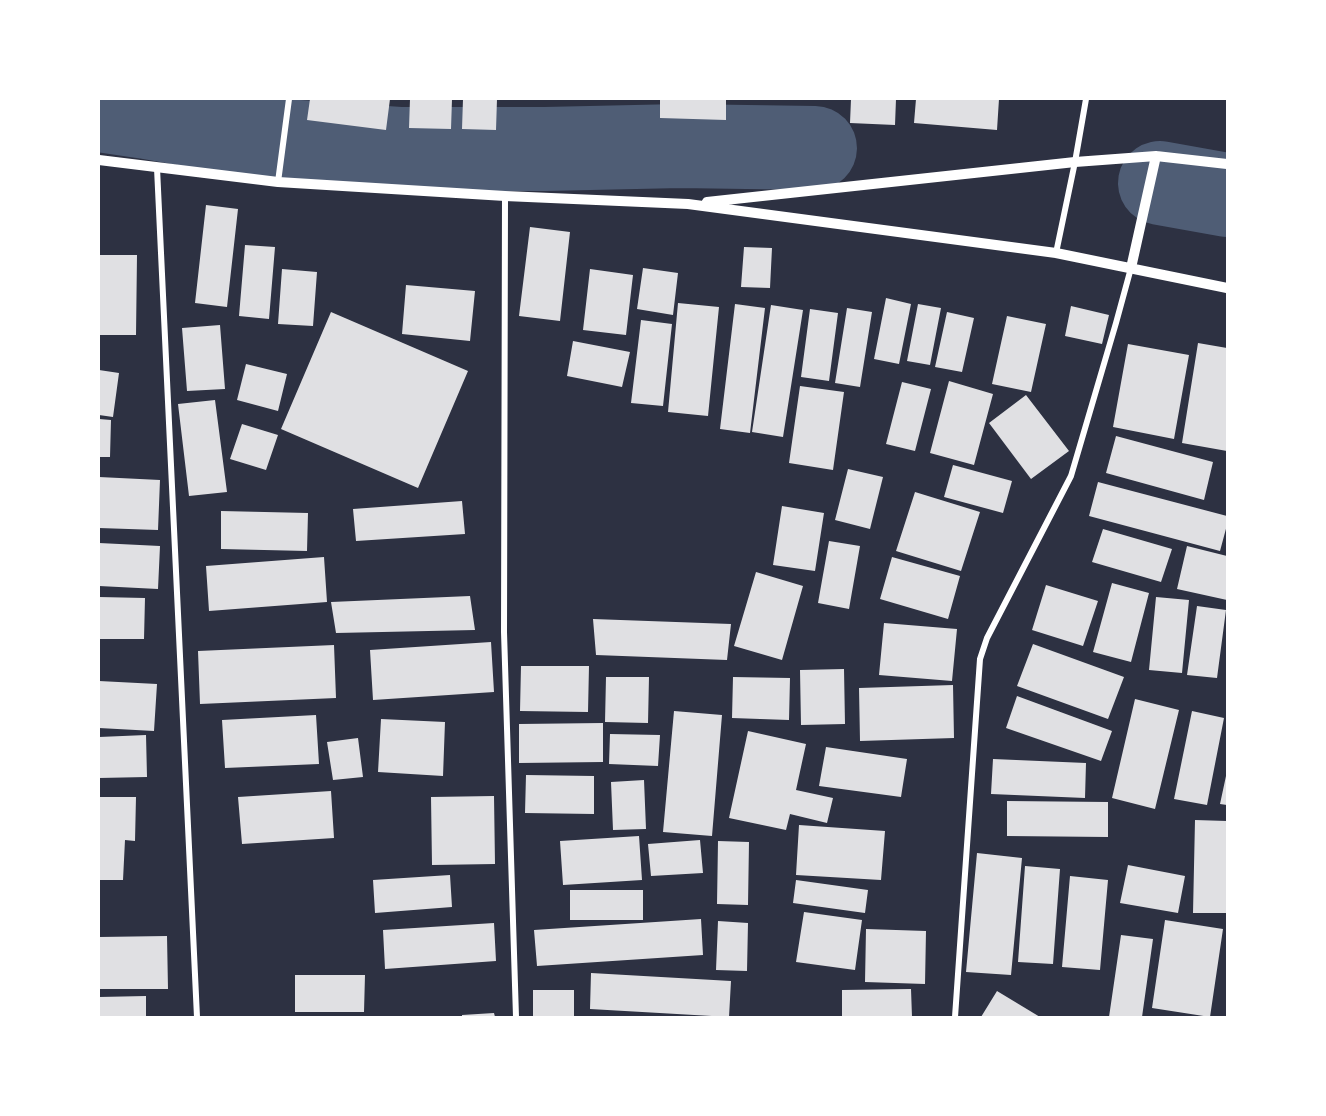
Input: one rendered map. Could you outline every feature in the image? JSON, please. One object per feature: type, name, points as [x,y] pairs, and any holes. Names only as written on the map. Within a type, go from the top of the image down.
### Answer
[{"type":"street","points":[[278,182],[290,99]]},
{"type":"street","points":[[1056,253],[1076,162],[1086,99]]},
{"type":"street","points":[[955,1017],[980,659],[987,638],[1071,476],[1131,268],[1156,156]]},
{"type":"street","points":[[688,204],[1076,162],[1156,156],[1227,164]]},
{"type":"street","points":[[99,160],[278,182],[505,196],[688,204],[1056,253],[1227,288]]},
{"type":"street","points":[[157,168],[196,1017]]},
{"type":"street","points":[[505,196],[504,632],[516,1017]]},
{"type":"building","points":[[310,99],[390,99],[386,130],[307,120]]},
{"type":"building","points":[[410,99],[452,99],[451,129],[409,128]]},
{"type":"building","points":[[463,99],[497,99],[496,130],[462,129]]},
{"type":"building","points":[[660,99],[726,99],[726,120],[660,118]]},
{"type":"building","points":[[851,99],[896,99],[895,125],[850,123]]},
{"type":"building","points":[[916,99],[999,99],[997,130],[914,123]]},
{"type":"building","points":[[206,205],[238,209],[227,307],[195,303]]},
{"type":"building","points":[[530,227],[570,232],[560,321],[519,316]]},
{"type":"building","points":[[245,245],[275,247],[269,319],[239,316]]},
{"type":"building","points":[[744,247],[772,248],[770,288],[741,287]]},
{"type":"building","points":[[99,255],[137,255],[136,335],[99,335]]},
{"type":"building","points":[[643,268],[678,273],[673,315],[637,309]]},
{"type":"building","points":[[282,269],[317,272],[313,326],[278,324]]},
{"type":"building","points":[[590,269],[633,275],[626,335],[583,330]]},
{"type":"building","points":[[406,285],[475,291],[470,341],[402,334]]},
{"type":"building","points":[[886,298],[911,304],[899,364],[874,359]]},
{"type":"building","points":[[678,303],[719,307],[708,416],[668,412]]},
{"type":"building","points":[[735,304],[765,308],[750,433],[720,429]]},
{"type":"building","points":[[918,304],[941,308],[930,365],[907,361]]},
{"type":"building","points":[[771,305],[803,310],[783,437],[752,432]]},
{"type":"building","points":[[1071,306],[1109,315],[1102,344],[1065,336]]},
{"type":"building","points":[[847,308],[872,312],[860,387],[835,383]]},
{"type":"building","points":[[810,309],[838,313],[829,381],[801,377]]},
{"type":"building","points":[[331,312],[468,371],[418,488],[281,429]]},
{"type":"building","points":[[947,312],[974,318],[962,372],[935,367]]},
{"type":"building","points":[[1007,316],[1046,324],[1031,392],[992,384]]},
{"type":"building","points":[[641,320],[672,324],[663,406],[631,403]]},
{"type":"building","points":[[220,325],[225,389],[187,391],[182,328]]},
{"type":"building","points":[[573,341],[630,352],[622,387],[567,376]]},
{"type":"building","points":[[1198,343],[1227,348],[1227,451],[1182,443]]},
{"type":"building","points":[[1128,344],[1189,355],[1174,439],[1113,427]]},
{"type":"building","points":[[246,364],[287,374],[278,411],[237,400]]},
{"type":"building","points":[[99,370],[119,373],[113,417],[99,415]]},
{"type":"building","points":[[949,381],[993,394],[974,465],[930,453]]},
{"type":"building","points":[[902,382],[931,389],[915,451],[886,444]]},
{"type":"building","points":[[800,386],[844,392],[833,470],[789,463]]},
{"type":"building","points":[[1026,395],[1069,451],[1031,479],[989,423]]},
{"type":"building","points":[[215,400],[227,492],[189,496],[178,404]]},
{"type":"building","points":[[99,419],[111,420],[110,457],[99,457]]},
{"type":"building","points":[[242,424],[278,435],[266,470],[230,459]]},
{"type":"building","points":[[1116,436],[1213,462],[1204,500],[1106,473]]},
{"type":"building","points":[[953,465],[1012,481],[1003,513],[944,497]]},
{"type":"building","points":[[848,469],[883,477],[870,529],[835,520]]},
{"type":"building","points":[[99,477],[160,480],[158,530],[99,528]]},
{"type":"building","points":[[1098,482],[1227,516],[1220,551],[1089,516]]},
{"type":"building","points":[[915,492],[980,512],[961,571],[896,551]]},
{"type":"building","points":[[462,501],[465,534],[356,541],[353,509]]},
{"type":"building","points":[[782,506],[824,513],[815,571],[773,565]]},
{"type":"building","points":[[221,511],[308,513],[307,551],[221,549]]},
{"type":"building","points":[[1103,529],[1172,549],[1161,582],[1092,562]]},
{"type":"building","points":[[829,541],[860,546],[849,609],[818,603]]},
{"type":"building","points":[[99,543],[160,546],[158,589],[99,586]]},
{"type":"building","points":[[1187,546],[1227,556],[1227,600],[1177,589]]},
{"type":"building","points":[[324,557],[327,602],[209,611],[206,566]]},
{"type":"building","points":[[892,557],[960,576],[948,619],[880,599]]},
{"type":"building","points":[[756,572],[803,586],[782,660],[734,646]]},
{"type":"building","points":[[1112,583],[1149,593],[1131,662],[1093,652]]},
{"type":"building","points":[[1046,585],[1098,601],[1083,646],[1032,630]]},
{"type":"building","points":[[470,596],[475,630],[336,633],[331,602]]},
{"type":"building","points":[[99,597],[145,598],[144,639],[99,639]]},
{"type":"building","points":[[1156,597],[1189,600],[1182,673],[1149,670]]},
{"type":"building","points":[[1197,606],[1226,610],[1217,678],[1187,675]]},
{"type":"building","points":[[593,619],[731,624],[727,660],[596,655]]},
{"type":"building","points":[[884,623],[957,629],[952,681],[879,675]]},
{"type":"building","points":[[491,642],[494,692],[373,700],[370,650]]},
{"type":"building","points":[[1033,644],[1124,677],[1108,719],[1017,686]]},
{"type":"building","points":[[334,645],[336,698],[200,704],[198,651]]},
{"type":"building","points":[[521,666],[589,666],[588,712],[520,711]]},
{"type":"building","points":[[844,669],[845,724],[801,725],[800,670]]},
{"type":"building","points":[[606,677],[649,677],[648,723],[605,722]]},
{"type":"building","points":[[733,677],[790,678],[789,720],[732,718]]},
{"type":"building","points":[[99,681],[157,684],[154,731],[99,728]]},
{"type":"building","points":[[953,685],[954,738],[860,741],[859,688]]},
{"type":"building","points":[[1017,696],[1112,731],[1101,761],[1006,728]]},
{"type":"building","points":[[1135,699],[1179,710],[1155,809],[1112,798]]},
{"type":"building","points":[[674,711],[722,715],[712,836],[663,832]]},
{"type":"building","points":[[1192,711],[1224,718],[1207,805],[1174,799]]},
{"type":"building","points":[[316,715],[319,764],[225,768],[222,720]]},
{"type":"building","points":[[381,719],[445,722],[443,776],[378,772]]},
{"type":"building","points":[[603,723],[603,762],[519,763],[519,724]]},
{"type":"building","points":[[748,731],[806,744],[796,790],[833,798],[827,823],[790,814],[786,830],[729,818]]},
{"type":"building","points":[[610,734],[660,735],[658,766],[609,764]]},
{"type":"building","points":[[146,735],[147,777],[99,778],[99,737]]},
{"type":"building","points":[[358,738],[363,777],[333,780],[327,742]]},
{"type":"building","points":[[826,747],[907,759],[901,797],[819,786]]},
{"type":"building","points":[[993,759],[1086,763],[1085,798],[991,794]]},
{"type":"building","points":[[526,775],[594,776],[594,814],[525,813]]},
{"type":"building","points":[[1227,776],[1227,805],[1220,804]]},
{"type":"building","points":[[644,780],[646,829],[613,830],[611,782]]},
{"type":"building","points":[[331,791],[334,838],[242,844],[238,797]]},
{"type":"building","points":[[494,796],[495,864],[432,865],[431,797]]},
{"type":"building","points":[[99,797],[136,797],[135,841],[125,840],[123,880],[99,880]]},
{"type":"building","points":[[1007,801],[1108,802],[1108,837],[1007,836]]},
{"type":"building","points":[[1195,820],[1227,821],[1227,913],[1193,913]]},
{"type":"building","points":[[799,825],[885,831],[881,880],[796,875]]},
{"type":"building","points":[[639,836],[642,880],[563,885],[560,841]]},
{"type":"building","points":[[700,840],[703,873],[651,876],[648,844]]},
{"type":"building","points":[[718,841],[749,842],[748,905],[717,904]]},
{"type":"building","points":[[977,853],[1022,858],[1011,975],[966,972]]},
{"type":"building","points":[[1128,865],[1185,876],[1178,913],[1120,903]]},
{"type":"building","points":[[1025,866],[1060,869],[1053,964],[1018,962]]},
{"type":"building","points":[[450,875],[452,907],[375,913],[373,880]]},
{"type":"building","points":[[1070,876],[1108,880],[1100,970],[1062,967]]},
{"type":"building","points":[[796,880],[868,890],[865,913],[793,903]]},
{"type":"building","points":[[570,890],[643,890],[643,920],[570,920]]},
{"type":"building","points":[[804,912],[862,920],[855,970],[796,962]]},
{"type":"building","points":[[701,919],[703,955],[537,966],[534,930]]},
{"type":"building","points":[[1165,920],[1223,929],[1210,1017],[1152,1008]]},
{"type":"building","points":[[718,921],[748,923],[747,971],[716,970]]},
{"type":"building","points":[[494,923],[496,961],[385,969],[383,930]]},
{"type":"building","points":[[866,929],[926,931],[925,984],[865,982]]},
{"type":"building","points":[[1121,935],[1153,939],[1142,1017],[1109,1017]]},
{"type":"building","points":[[167,936],[168,989],[99,989],[99,937]]},
{"type":"building","points":[[591,973],[731,981],[729,1017],[590,1009]]},
{"type":"building","points":[[295,975],[365,975],[364,1012],[295,1012]]},
{"type":"building","points":[[911,989],[912,1017],[842,1017],[842,990]]},
{"type":"building","points":[[533,990],[574,990],[574,1017],[533,1017]]},
{"type":"building","points":[[997,991],[1040,1017],[981,1017]]},
{"type":"building","points":[[146,996],[146,1017],[99,1017],[99,997]]},
{"type":"building","points":[[494,1013],[495,1017],[462,1017],[462,1015]]},
{"type":"waterway","points":[[99,110],[283,141],[399,149],[680,146],[815,148]]},
{"type":"waterway","points":[[1160,183],[1227,195]]}]
